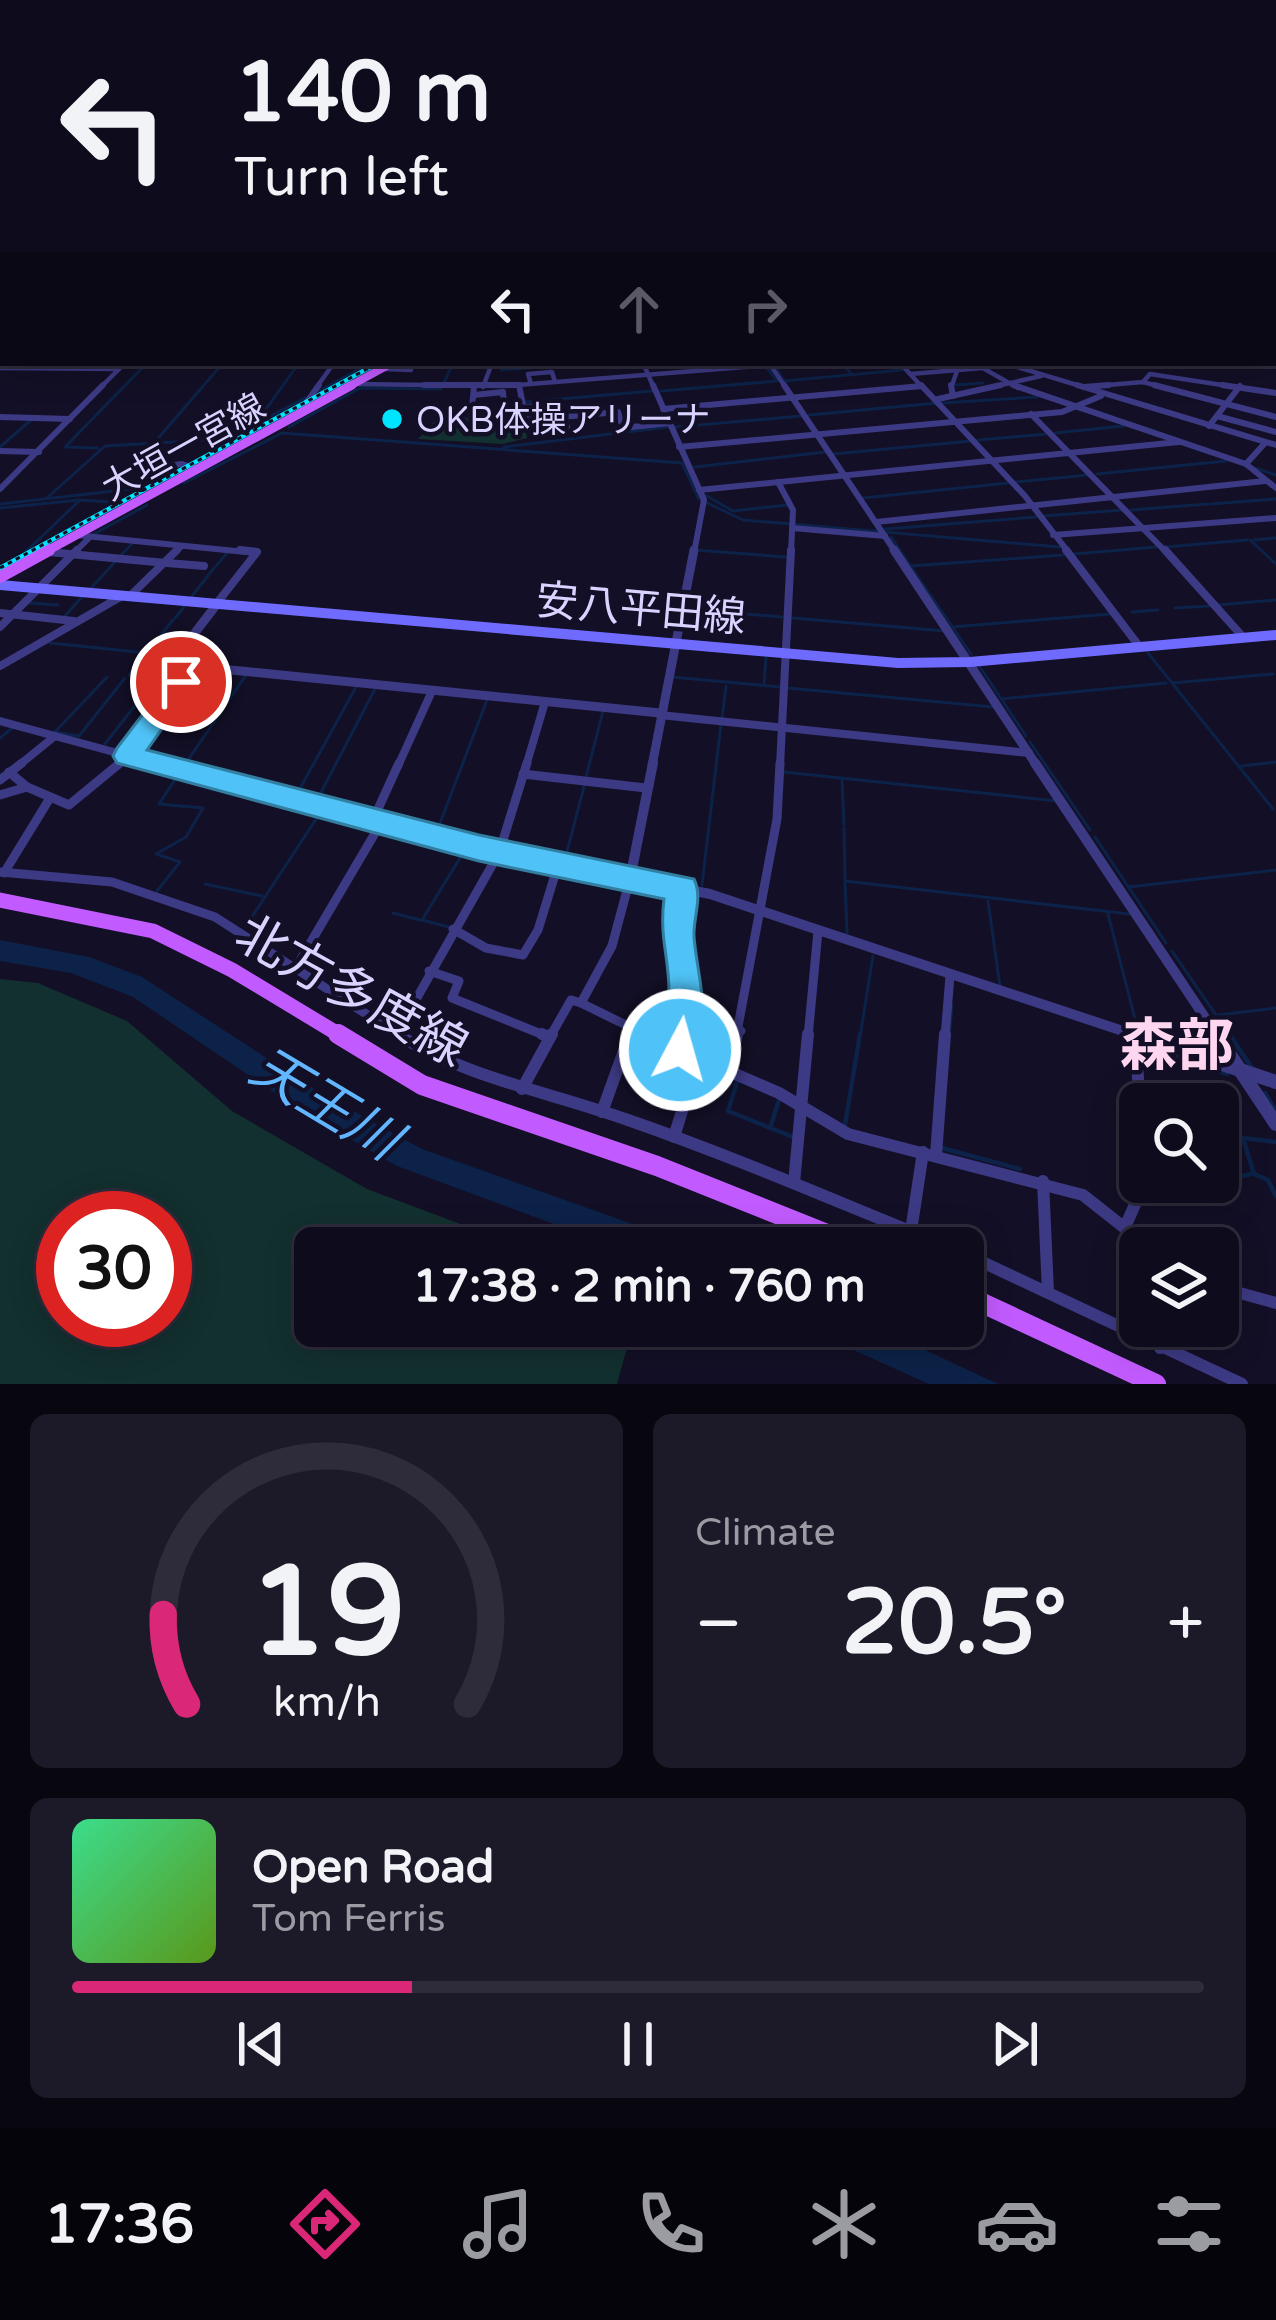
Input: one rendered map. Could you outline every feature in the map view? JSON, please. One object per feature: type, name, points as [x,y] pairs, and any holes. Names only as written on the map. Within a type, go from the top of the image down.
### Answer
[{"type":"main road","name":"大垣一宮線","points":[[0,581],[386,366]]},
{"type":"main road","name":"安八平田線","points":[[0,581],[39,589],[673,644],[970,662],[1276,635]]},
{"type":"main road","name":"北方多度線","points":[[0,900],[113,919],[153,931],[232,970],[422,1085],[657,1166],[810,1227]]},
{"type":"main road","points":[[984,1304],[1156,1384]]},
{"type":"street","points":[[0,368],[122,366]]},
{"type":"street","points":[[0,489],[122,366]]},
{"type":"street","points":[[298,414],[332,366]]},
{"type":"street","points":[[381,369],[413,366]]},
{"type":"street","points":[[403,386],[413,366]]},
{"type":"street","points":[[490,366],[477,389],[471,416],[529,430],[519,385]]},
{"type":"street","points":[[581,1004],[612,946],[630,879],[702,501],[644,366]]},
{"type":"street","points":[[477,389],[747,366]]},
{"type":"street","points":[[770,366],[1276,1124]]},
{"type":"street","points":[[902,366],[993,460],[1140,647]]},
{"type":"street","points":[[979,366],[1011,384],[1246,464],[1276,488]]},
{"type":"street","points":[[1013,366],[1276,446]]},
{"type":"street","points":[[909,375],[982,368]]},
{"type":"street","points":[[953,397],[950,386],[957,370]]},
{"type":"street","points":[[1143,382],[1150,374],[1276,393]]},
{"type":"street","points":[[937,399],[1041,376]]},
{"type":"street","points":[[1170,389],[1180,378]]},
{"type":"street","points":[[1076,388],[1143,382],[1276,417]]},
{"type":"street","points":[[355,384],[503,392],[506,424]]},
{"type":"street","points":[[663,409],[924,385]]},
{"type":"street","points":[[1209,426],[1240,386]]},
{"type":"street","points":[[680,447],[1031,414],[1074,407],[1101,396]]},
{"type":"street","points":[[524,407],[544,406]]},
{"type":"street","points":[[526,420],[618,412],[623,428],[669,423]]},
{"type":"street","points":[[1031,414],[1116,497],[1244,638]]},
{"type":"street","points":[[1217,416],[1276,432]]},
{"type":"street","points":[[0,417],[71,419]]},
{"type":"street","points":[[565,417],[568,430]]},
{"type":"street","points":[[551,418],[555,432]]},
{"type":"street","points":[[700,490],[1179,442]]},
{"type":"street","points":[[1246,464],[1266,442]]},
{"type":"street","points":[[0,451],[39,452]]},
{"type":"street","points":[[151,468],[182,464],[196,469]]},
{"type":"street","points":[[792,526],[882,531],[1031,506],[1265,481]]},
{"type":"street","points":[[730,1069],[741,1030],[777,819],[792,526],[792,506],[778,482]]},
{"type":"street","points":[[1051,535],[1276,518]]},
{"type":"street","points":[[75,536],[256,552],[171,664],[1031,753]]},
{"type":"street","points":[[0,627],[90,537]]},
{"type":"street","points":[[1,664],[126,596],[183,545]]},
{"type":"street","points":[[46,552],[204,566]]},
{"type":"street","points":[[0,613],[76,621]]},
{"type":"street","points":[[55,736],[5,776],[50,797],[76,802],[127,756],[194,667]]},
{"type":"street","points":[[295,970],[377,822],[432,691]]},
{"type":"street","points":[[397,1033],[499,853],[545,702]]},
{"type":"street","points":[[0,722],[499,853],[682,889],[759,910],[1135,1039],[1276,1082]]},
{"type":"street","points":[[524,774],[646,788]]},
{"type":"street","points":[[0,795],[27,787]]},
{"type":"street","points":[[50,797],[2,873],[132,888],[215,917],[425,1052],[522,1089],[674,1137],[901,1227]]},
{"type":"street","points":[[453,928],[486,948],[523,955],[538,930],[559,865]]},
{"type":"street","points":[[682,889],[676,935],[688,994],[680,1050],[730,1069],[739,1080],[848,1134],[1043,1181],[1083,1195],[1125,1227],[1136,1203]]},
{"type":"street","points":[[794,1183],[818,931]]},
{"type":"street","points":[[429,971],[459,981],[452,998],[546,1036]]},
{"type":"street","points":[[912,1227],[930,1153],[950,976]]},
{"type":"street","points":[[522,1089],[546,1036],[571,1000],[632,1028]]},
{"type":"street","points":[[602,1112],[632,1028],[642,1017],[741,1030]]},
{"type":"street","points":[[1135,1039],[1138,1083]]},
{"type":"street","points":[[674,1137],[698,1059]]},
{"type":"street","points":[[1043,1181],[1048,1292]]},
{"type":"street","points":[[984,1263],[1242,1384]]},
{"type":"street","points":[[1239,1293],[1276,1303]]},
{"type":"green space","points":[[443,412],[526,432],[527,438],[503,444],[418,439]]},
{"type":"green space","points":[[0,979],[38,983],[127,1021],[232,1111],[367,1189],[469,1227],[294,1227],[294,1347],[627,1347],[617,1384],[0,1384]]},
{"type":"water","name":"天王川","points":[[0,940],[89,957],[142,977],[319,1092],[422,1149],[641,1227],[562,1227],[397,1166],[300,1110],[133,997],[71,973],[0,961]]},
{"type":"water","points":[[847,1347],[919,1347],[998,1384],[929,1384]]},
{"type":"waterway","points":[[98,448],[65,447],[144,366]]},
{"type":"waterway","points":[[154,443],[220,366]]},
{"type":"waterway","points":[[256,423],[297,366]]},
{"type":"waterway","points":[[319,391],[365,366]]},
{"type":"waterway","points":[[444,383],[452,366]]},
{"type":"waterway","points":[[501,370],[553,366]]},
{"type":"waterway","points":[[844,366],[852,375]]},
{"type":"waterway","points":[[661,391],[777,381],[766,367]]},
{"type":"waterway","points":[[776,368],[784,381]]},
{"type":"waterway","points":[[852,375],[902,370]]},
{"type":"waterway","points":[[784,381],[852,375]]},
{"type":"waterway","points":[[955,385],[983,383]]},
{"type":"waterway","points":[[289,427],[360,388],[441,389]]},
{"type":"waterway","points":[[525,402],[652,391]]},
{"type":"waterway","points":[[942,403],[1037,397]]},
{"type":"waterway","points":[[261,421],[305,398]]},
{"type":"waterway","points":[[809,415],[937,403]]},
{"type":"waterway","points":[[676,427],[801,416]]},
{"type":"waterway","points":[[0,447],[31,420]]},
{"type":"waterway","points":[[48,497],[105,446],[226,439],[253,425]]},
{"type":"waterway","points":[[1055,433],[1123,426]]},
{"type":"waterway","points":[[504,447],[668,427]]},
{"type":"waterway","points":[[184,483],[282,433],[682,463],[699,499],[743,520],[1060,547]]},
{"type":"waterway","points":[[978,440],[1046,434]]},
{"type":"waterway","points":[[833,454],[971,441]]},
{"type":"waterway","points":[[695,467],[825,452]]},
{"type":"waterway","points":[[1097,474],[1226,461]]},
{"type":"waterway","points":[[1255,468],[1276,475]]},
{"type":"waterway","points":[[1015,482],[1088,475]]},
{"type":"waterway","points":[[863,498],[1008,483]]},
{"type":"waterway","points":[[0,504],[158,486]]},
{"type":"waterway","points":[[705,495],[733,511],[787,505]]},
{"type":"waterway","points":[[1211,504],[1276,499]]},
{"type":"waterway","points":[[0,508],[80,500],[127,503]]},
{"type":"waterway","points":[[12,565],[79,501]]},
{"type":"waterway","points":[[1131,510],[1208,504]]},
{"type":"waterway","points":[[94,534],[147,505]]},
{"type":"waterway","points":[[1043,516],[1123,510]]},
{"type":"waterway","points":[[885,529],[1036,517]]},
{"type":"waterway","points":[[891,537],[930,595]]},
{"type":"waterway","points":[[1254,540],[1276,538]]},
{"type":"waterway","points":[[1165,547],[1247,540]]},
{"type":"waterway","points":[[1250,540],[1276,564]]},
{"type":"waterway","points":[[120,556],[133,543]]},
{"type":"waterway","points":[[1074,554],[1156,547]]},
{"type":"waterway","points":[[695,550],[786,557]]},
{"type":"waterway","points":[[216,566],[227,553]]},
{"type":"waterway","points":[[911,566],[1063,555]]},
{"type":"waterway","points":[[92,587],[114,563]]},
{"type":"waterway","points":[[192,596],[214,568]]},
{"type":"waterway","points":[[931,596],[952,627]]},
{"type":"waterway","points":[[64,617],[82,597]]},
{"type":"waterway","points":[[1218,605],[1276,600]]},
{"type":"waterway","points":[[30,603],[58,605]]},
{"type":"waterway","points":[[1175,608],[1209,606]]},
{"type":"waterway","points":[[175,618],[184,607]]},
{"type":"waterway","points":[[684,609],[782,617]]},
{"type":"waterway","points":[[1132,612],[1158,610]]},
{"type":"waterway","points":[[952,627],[1110,614]]},
{"type":"waterway","points":[[793,618],[945,631]]},
{"type":"waterway","points":[[147,653],[173,620]]},
{"type":"waterway","points":[[952,627],[971,654]]},
{"type":"waterway","points":[[50,643],[147,653]]},
{"type":"waterway","points":[[129,675],[147,653]]},
{"type":"waterway","points":[[1148,653],[1273,809]]},
{"type":"waterway","points":[[764,685],[766,657]]},
{"type":"waterway","points":[[980,667],[1001,699]]},
{"type":"waterway","points":[[1173,683],[1273,674]]},
{"type":"waterway","points":[[186,763],[246,675]]},
{"type":"waterway","points":[[107,677],[55,732],[79,736],[125,678]]},
{"type":"waterway","points":[[672,677],[780,687]]},
{"type":"waterway","points":[[105,744],[154,681]]},
{"type":"waterway","points":[[1001,699],[1166,683]]},
{"type":"waterway","points":[[722,718],[726,686]]},
{"type":"waterway","points":[[297,794],[356,687]]},
{"type":"waterway","points":[[788,688],[994,707]]},
{"type":"waterway","points":[[317,800],[375,689]]},
{"type":"waterway","points":[[1001,699],[1026,736]]},
{"type":"waterway","points":[[437,831],[487,700]]},
{"type":"waterway","points":[[586,777],[603,711]]},
{"type":"waterway","points":[[702,885],[721,724]]},
{"type":"waterway","points":[[0,738],[12,728]]},
{"type":"waterway","points":[[1030,742],[1090,830]]},
{"type":"waterway","points":[[1242,766],[1276,762]]},
{"type":"waterway","points":[[157,891],[180,862],[156,854],[186,837],[203,808],[159,804],[180,772]]},
{"type":"waterway","points":[[784,772],[1057,801]]},
{"type":"waterway","points":[[842,779],[844,825]]},
{"type":"waterway","points":[[565,859],[585,783]]},
{"type":"waterway","points":[[246,926],[320,813]]},
{"type":"waterway","points":[[844,828],[845,880]]},
{"type":"waterway","points":[[1095,837],[1166,943]]},
{"type":"waterway","points":[[449,927],[422,920],[465,850]]},
{"type":"waterway","points":[[1129,887],[1276,870]]},
{"type":"waterway","points":[[847,933],[845,881],[1129,914]]},
{"type":"waterway","points":[[205,884],[262,896]]},
{"type":"waterway","points":[[988,901],[1000,987]]},
{"type":"waterway","points":[[393,913],[420,920]]},
{"type":"waterway","points":[[1108,914],[1137,1027]]},
{"type":"waterway","points":[[1172,951],[1231,1037]]},
{"type":"waterway","points":[[860,1037],[873,956]]},
{"type":"waterway","points":[[950,1030],[952,1004]]},
{"type":"waterway","points":[[1218,1015],[1276,1008]]},
{"type":"waterway","points":[[845,1125],[860,1034]]},
{"type":"waterway","points":[[1229,1034],[1252,1068]]},
{"type":"waterway","points":[[1141,1049],[1227,1074]]},
{"type":"waterway","points":[[737,1082],[728,1111],[793,1137]]},
{"type":"waterway","points":[[1265,1093],[1276,1111]]},
{"type":"waterway","points":[[771,1125],[779,1100]]},
{"type":"waterway","points":[[1239,1138],[1243,1138]]},
{"type":"waterway","points":[[1243,1138],[1276,1142]]},
{"type":"waterway","points":[[1243,1138],[1254,1174],[1268,1180],[1276,1196]]},
{"type":"waterway","points":[[942,1148],[1020,1169]]},
{"type":"waterway","points":[[1239,1177],[1251,1174]]},
{"type":"railway","points":[[0,568],[372,366]]},
{"type":"place","name":"OKB体操アリーナ","points":[[392,419]]},
{"type":"district","name":"森部","points":[[1177,1045]]},
{"type":"route","points":[[181,682],[128,756],[479,848],[682,889],[676,935],[688,994],[680,1050]]}]
